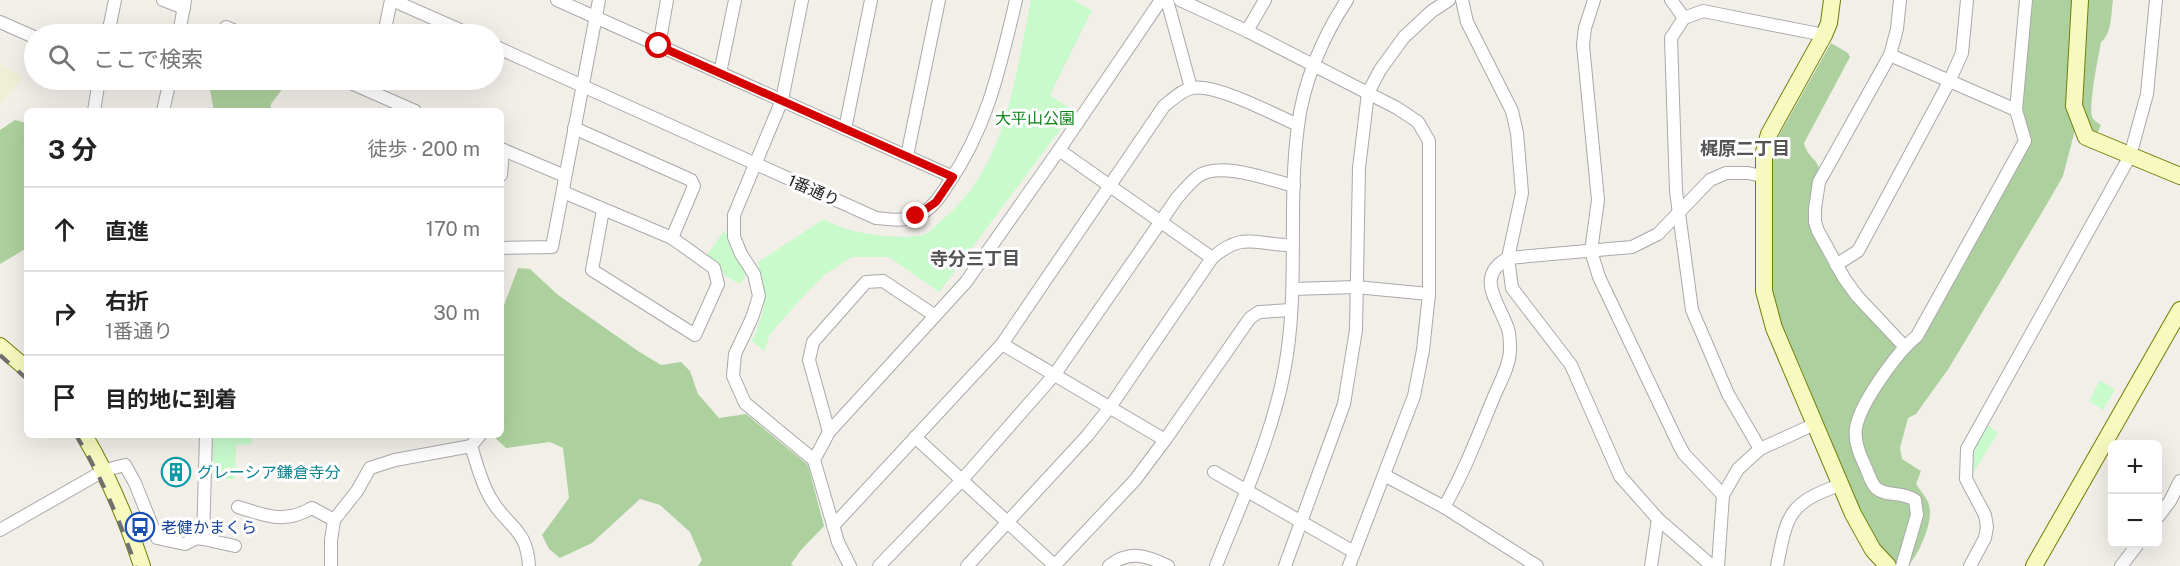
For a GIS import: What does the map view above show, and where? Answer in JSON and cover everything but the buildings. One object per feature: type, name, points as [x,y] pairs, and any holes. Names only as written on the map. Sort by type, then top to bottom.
[{"type":"street","points":[[110,24],[115,0]]},
{"type":"street","points":[[163,0],[185,4],[181,24]]},
{"type":"street","points":[[386,24],[392,0],[446,24]]},
{"type":"street","points":[[557,0],[953,177]]},
{"type":"street","points":[[504,248],[552,247],[599,0]]},
{"type":"street","points":[[659,46],[668,0]]},
{"type":"street","points":[[720,73],[735,0]]},
{"type":"street","points":[[802,0],[782,100],[735,215],[734,237],[741,254],[754,274],[759,296],[752,318],[735,354],[733,376],[745,403],[814,460],[838,542],[850,566]]},
{"type":"street","points":[[845,129],[871,0]]},
{"type":"street","points":[[908,156],[939,0]]},
{"type":"street","name":"1番通り","points":[[504,50],[876,218],[899,220],[916,216],[936,202],[973,145],[989,104],[1016,0]]},
{"type":"street","points":[[814,460],[829,432],[966,282],[1161,0]]},
{"type":"street","points":[[1167,0],[1191,88]]},
{"type":"street","points":[[1180,0],[1247,31],[1397,108],[1418,122],[1429,141],[1429,294],[1424,350],[1414,396],[1350,566]]},
{"type":"street","points":[[1247,31],[1266,0]]},
{"type":"street","points":[[1216,566],[1273,417],[1284,372],[1293,289],[1292,245],[1298,125],[1314,65],[1334,19],[1347,0]]},
{"type":"street","points":[[1285,566],[1344,404],[1356,330],[1359,168],[1368,93],[1384,64],[1404,37],[1425,17],[1449,0]]},
{"type":"street","points":[[1462,0],[1467,22],[1512,111],[1517,134],[1522,194],[1508,258],[1512,288],[1571,365],[1620,476],[1659,519],[1712,566]]},
{"type":"street","points":[[1594,0],[1585,28],[1583,45],[1598,200],[1591,251],[1599,276],[1679,445],[1723,495]]},
{"type":"street","points":[[1671,0],[1684,18]]},
{"type":"street","points":[[1832,0],[1829,24],[1770,134],[1764,152],[1762,177],[1764,291],[1774,328],[1853,514],[1873,550],[1888,566]]},
{"type":"street","points":[[1900,0],[1897,29],[1890,55],[1819,182],[1815,222],[1836,265],[1857,296],[1904,346]]},
{"type":"street","points":[[1836,265],[1858,251],[1949,82],[1962,53],[1967,0]]},
{"type":"street","points":[[1902,566],[1917,515],[1915,500],[1901,494],[1879,491],[1873,485],[1858,450],[1856,427],[1863,407],[1904,346],[1917,336],[2025,141],[2016,110],[2026,0]]},
{"type":"street","points":[[2080,0],[2074,106],[2086,137],[2180,176]]},
{"type":"street","points":[[1970,566],[1985,538],[1987,527],[1985,516],[1966,479],[1967,448],[2130,156],[2147,94],[2156,0]]},
{"type":"street","points":[[1760,449],[1728,394],[1692,310],[1678,214],[1671,38],[1684,18],[1703,11],[1824,35]]},
{"type":"street","points":[[0,22],[24,33]]},
{"type":"street","points":[[1890,55],[2016,110]]},
{"type":"street","points":[[833,526],[1002,344],[1164,106],[1191,88],[1209,89],[1298,125]]},
{"type":"street","points":[[94,108],[97,90]]},
{"type":"street","points":[[164,108],[168,90]]},
{"type":"street","points":[[381,90],[410,108]]},
{"type":"street","points":[[574,128],[692,180],[694,186],[672,238]]},
{"type":"street","points":[[1059,150],[1212,258]]},
{"type":"street","points":[[504,151],[564,176]]},
{"type":"street","points":[[879,566],[962,480],[1055,374],[1177,198],[1198,176],[1219,170],[1243,173],[1294,186]]},
{"type":"street","points":[[1444,507],[1453,492],[1510,353],[1509,330],[1495,300],[1490,281],[1494,269],[1508,258],[1632,247],[1658,234],[1710,180],[1726,173],[1748,173],[1762,177]]},
{"type":"street","points":[[563,192],[672,238],[714,268],[718,284],[695,335],[592,270],[603,210]]},
{"type":"street","points":[[967,566],[1088,436],[1212,258],[1226,247],[1244,240],[1272,245],[1292,245]]},
{"type":"street","points":[[829,432],[809,360],[813,342],[866,282],[883,281],[934,315]]},
{"type":"street","points":[[1293,289],[1356,287],[1429,294]]},
{"type":"street","points":[[915,437],[1054,566],[1135,480],[1250,318],[1259,312],[1291,310]]},
{"type":"street","points":[[2034,566],[2180,310]]},
{"type":"street","points":[[1002,344],[1165,440]]},
{"type":"street","points":[[0,346],[24,366]]},
{"type":"street","points":[[1718,566],[1723,495],[1738,469],[1760,449],[1815,423]]},
{"type":"street","points":[[86,438],[105,470],[128,523],[142,566]]},
{"type":"street","points":[[203,538],[206,438]]},
{"type":"street","points":[[331,566],[334,520],[357,491],[370,468],[395,460],[471,446],[478,438]]},
{"type":"street","points":[[471,446],[482,482],[491,500],[521,535],[529,566]]},
{"type":"street","points":[[0,530],[105,470],[125,465],[135,483],[157,538],[185,544],[197,537],[235,546]]},
{"type":"street","points":[[1214,472],[1354,552]]},
{"type":"street","points":[[1384,475],[1444,507],[1537,566]]},
{"type":"street","points":[[2162,511],[2180,481]]},
{"type":"street","points":[[1777,566],[1784,533],[1794,511],[1814,494],[1840,485]]},
{"type":"street","points":[[238,507],[273,518],[288,518],[312,508],[334,520]]},
{"type":"street","points":[[271,531],[273,518]]},
{"type":"street","points":[[1651,566],[1659,519]]},
{"type":"street","points":[[2121,566],[2134,548]]},
{"type":"street","points":[[1109,566],[1118,559],[1137,554],[1168,566]]},
{"type":"green space","name":"大平山公園","points":[[1031,0],[1073,0],[1092,10],[1050,95],[1074,111],[939,292],[889,257],[852,257],[824,275],[800,300],[770,334],[764,351],[752,341],[761,319],[764,302],[758,262],[824,219],[844,228],[873,234],[908,237],[925,234],[964,198],[982,173],[995,147],[1005,118]]},
{"type":"green space","points":[[2031,0],[2076,0],[2069,116],[2075,130],[2063,176],[2047,204],[1949,368],[1916,414],[1908,418],[1900,448],[1902,459],[1921,471],[1916,484],[1927,500],[1930,512],[1924,537],[1917,554],[1908,566],[1915,495],[1905,490],[1887,489],[1880,486],[1867,461],[1861,428],[1864,415],[2027,146],[2020,104]]},
{"type":"green space","points":[[2087,0],[2113,0],[2109,29],[2101,42],[2092,94],[2093,119],[2101,125],[2097,134],[2087,124],[2081,109]]},
{"type":"green space","points":[[1831,43],[1848,53],[1850,57],[1804,143],[1820,171],[1818,232],[1823,253],[1839,280],[1895,344],[1895,352],[1854,417],[1863,476],[1908,500],[1912,509],[1900,562],[1895,565],[1873,537],[1859,513],[1802,371],[1780,323],[1772,295],[1771,166],[1777,139]]},
{"type":"green space","points":[[0,64],[23,78],[0,105]]},
{"type":"green space","points":[[210,90],[282,90],[270,108],[213,108]]},
{"type":"green space","points":[[15,120],[24,122],[24,250],[0,264],[0,130]]},
{"type":"green space","points":[[725,230],[731,248],[747,273],[740,284],[725,276],[718,264],[706,256]]},
{"type":"green space","points":[[518,268],[530,269],[558,295],[638,351],[661,365],[681,362],[690,371],[698,394],[719,418],[746,414],[808,465],[824,526],[801,550],[791,564],[793,566],[698,566],[702,560],[690,532],[660,505],[640,499],[592,543],[560,558],[549,549],[542,535],[569,498],[563,448],[550,442],[506,448],[495,438],[504,438],[504,305]]},
{"type":"green space","points":[[2100,380],[2115,390],[2103,410],[2089,401]]},
{"type":"green space","points":[[1988,425],[1998,433],[1973,473],[1976,448]]},
{"type":"green space","points":[[213,438],[252,438],[252,444],[236,445],[235,479],[213,478]]},
{"type":"railway","points":[[0,355],[24,376]]},
{"type":"railway","points":[[78,438],[109,499],[136,566]]},
{"type":"place","name":"グレーシア鎌倉寺分","points":[[176,472]]},
{"type":"place","name":"老健かまくら","points":[[140,527]]},
{"type":"district","name":"梶原二丁目","points":[[1745,149]]},
{"type":"district","name":"寺分三丁目","points":[[975,259]]},
{"type":"route","points":[[659,46],[953,177],[936,202],[916,216]]}]
